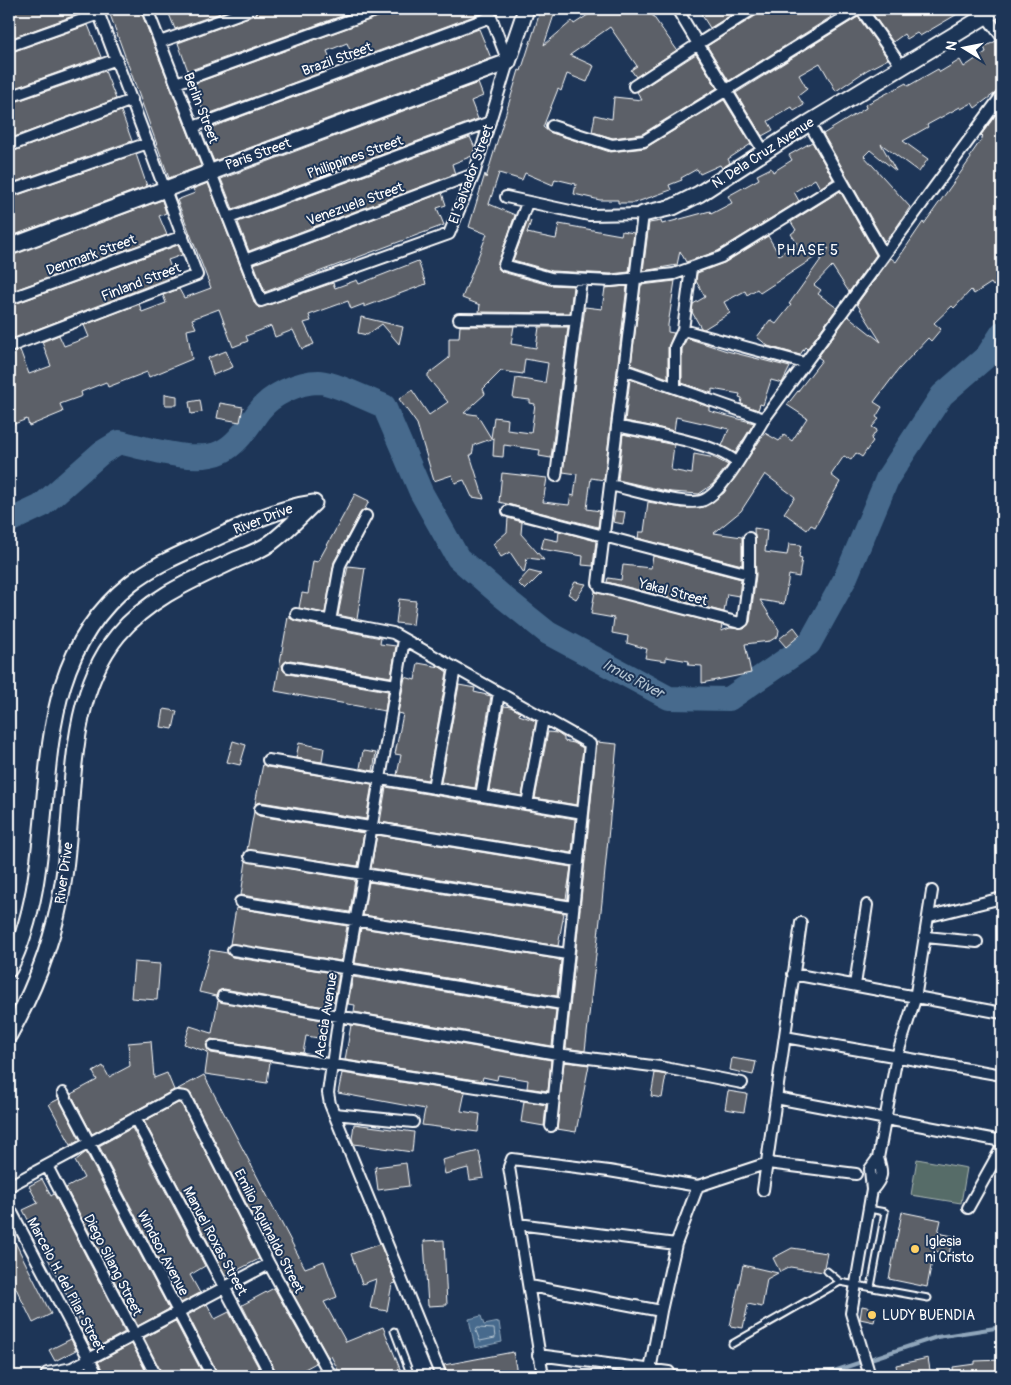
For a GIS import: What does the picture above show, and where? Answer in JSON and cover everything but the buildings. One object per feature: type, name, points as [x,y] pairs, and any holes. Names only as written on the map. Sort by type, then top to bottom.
[{"type":"street","name":"Berlin Street","points":[[147,9],[261,301]]},
{"type":"street","points":[[160,42],[252,9]]},
{"type":"street","points":[[176,83],[381,9]]},
{"type":"street","name":"El Salvador Street","points":[[261,301],[450,234],[474,174],[526,9]]},
{"type":"street","points":[[677,9],[764,152]]},
{"type":"street","points":[[634,86],[753,9]]},
{"type":"street","points":[[552,126],[612,145],[644,141],[860,9],[902,67]]},
{"type":"street","points":[[9,46],[98,11]]},
{"type":"street","name":"Finland Street","points":[[9,347],[197,275],[98,11]]},
{"type":"street","points":[[992,12],[1002,38]]},
{"type":"street","name":"N. Dela Cruz Avenue","points":[[506,197],[589,215],[643,214],[673,207],[699,194],[809,123],[992,12]]},
{"type":"street","points":[[490,13],[508,62]]},
{"type":"street","name":"Brazil Street","points":[[193,127],[490,13]]},
{"type":"street","points":[[9,97],[117,59]]},
{"type":"street","name":"Paris Street","points":[[9,246],[508,62]]},
{"type":"street","points":[[610,485],[686,501],[702,501],[713,494],[737,463],[764,419],[804,363],[1002,95]]},
{"type":"street","points":[[9,146],[132,100]]},
{"type":"street","name":"Philippines Street","points":[[229,218],[490,122]]},
{"type":"street","points":[[809,123],[884,255]]},
{"type":"street","points":[[9,191],[148,142]]},
{"type":"street","name":"Venezuela Street","points":[[245,260],[474,174]]},
{"type":"street","points":[[527,203],[504,265],[551,278],[636,280],[674,274],[721,257],[842,182]]},
{"type":"street","points":[[603,537],[643,214]]},
{"type":"street","name":"Denmark Street","points":[[9,300],[183,236]]},
{"type":"street","points":[[675,388],[675,348],[683,330],[691,268]]},
{"type":"street","points":[[556,476],[581,280]]},
{"type":"street","points":[[458,319],[576,320]]},
{"type":"street","points":[[683,330],[804,363]]},
{"type":"street","points":[[624,370],[764,419]]},
{"type":"street","points":[[617,426],[700,445],[728,455],[737,463]]},
{"type":"street","name":"River Drive","points":[[9,969],[25,931],[36,889],[42,844],[47,761],[56,708],[71,658],[84,634],[115,597],[153,569],[270,514],[299,505],[314,504],[269,545],[161,597],[132,620],[107,650],[96,668],[89,689],[79,736],[67,856],[57,914],[39,972],[9,1035]]},
{"type":"street","points":[[508,511],[749,574],[749,538]]},
{"type":"street","points":[[330,621],[340,565],[366,516]]},
{"type":"street","name":"Yakal Street","points":[[603,537],[598,583],[600,587],[736,623],[743,621],[749,574]]},
{"type":"street","points":[[296,614],[393,633],[590,744],[567,954],[551,1126]]},
{"type":"street","name":"Acacia Avenue","points":[[404,640],[339,1015],[328,1093],[441,1376]]},
{"type":"street","points":[[289,667],[396,685]]},
{"type":"street","points":[[433,788],[455,668]]},
{"type":"street","points":[[481,796],[499,694]]},
{"type":"street","points":[[527,804],[543,719]]},
{"type":"street","points":[[268,760],[583,813]]},
{"type":"street","points":[[260,809],[578,861]]},
{"type":"street","points":[[250,856],[572,907]]},
{"type":"street","points":[[869,1374],[852,1314],[855,1284],[872,1190],[870,1169],[878,1158],[897,1056],[915,998],[930,916],[932,891]]},
{"type":"street","points":[[930,916],[1002,898]]},
{"type":"street","points":[[240,902],[355,922],[567,954]]},
{"type":"street","points":[[855,985],[867,905]]},
{"type":"street","points":[[763,1190],[801,924]]},
{"type":"street","points":[[926,937],[976,942]]},
{"type":"street","points":[[233,950],[562,1004]]},
{"type":"street","points":[[793,974],[1002,1013]]},
{"type":"street","points":[[222,996],[557,1054],[652,1066],[742,1083]]},
{"type":"street","points":[[785,1037],[1002,1075]]},
{"type":"street","points":[[213,1046],[553,1100]]},
{"type":"street","name":"Windsor Avenue","points":[[63,1093],[212,1376]]},
{"type":"street","name":"Emilio Aguinaldo Street","points":[[135,1118],[176,1096],[185,1097],[270,1264],[330,1376]]},
{"type":"street","points":[[776,1098],[1002,1140]]},
{"type":"street","points":[[335,1114],[412,1122]]},
{"type":"street","points":[[9,1186],[135,1118]]},
{"type":"street","name":"Manuel Roxas Street","points":[[135,1118],[271,1376]]},
{"type":"street","points":[[968,1208],[1002,1147]]},
{"type":"street","points":[[543,1376],[538,1354],[530,1286],[509,1167],[512,1159],[698,1186],[768,1162],[856,1174]]},
{"type":"street","name":"Diego Silang Street","points":[[47,1166],[156,1376]]},
{"type":"street","points":[[650,1373],[676,1244],[698,1186]]},
{"type":"street","name":"Marcelo H. del Pilar Street","points":[[9,1207],[98,1376]]},
{"type":"street","points":[[518,1224],[676,1244]]},
{"type":"street","points":[[47,1373],[72,1368],[270,1264]]},
{"type":"street","points":[[530,1286],[661,1311]]},
{"type":"street","points":[[538,1354],[650,1373],[669,1372]]},
{"type":"lane","points":[[869,1209],[885,1212],[871,1287]]},
{"type":"lane","points":[[827,1271],[840,1282],[928,1298]]},
{"type":"lane","points":[[732,1344],[840,1282]]},
{"type":"lane","points":[[394,1331],[411,1376]]},
{"type":"green space","points":[[917,1159],[967,1168],[961,1203],[911,1195]]},
{"type":"water","points":[[481,1316],[484,1325],[499,1322],[502,1342],[475,1348],[469,1319]]},
{"type":"waterway","name":"Imus River","points":[[9,521],[41,506],[101,453],[119,442],[170,454],[185,456],[211,455],[221,452],[233,444],[270,400],[286,390],[302,384],[326,383],[343,388],[384,406],[421,492],[458,558],[548,633],[669,698],[729,699],[809,644],[845,579],[888,477],[942,395],[987,356],[1002,333]]},
{"type":"waterway","points":[[819,1376],[937,1337],[1002,1327]]},
{"type":"place","name":"Iglesia ni Cristo","points":[[915,1249]]},
{"type":"place","name":"LUDY BUENDIA","points":[[872,1315]]},
{"type":"district","name":"PHASE 5","points":[[808,250]]}]
